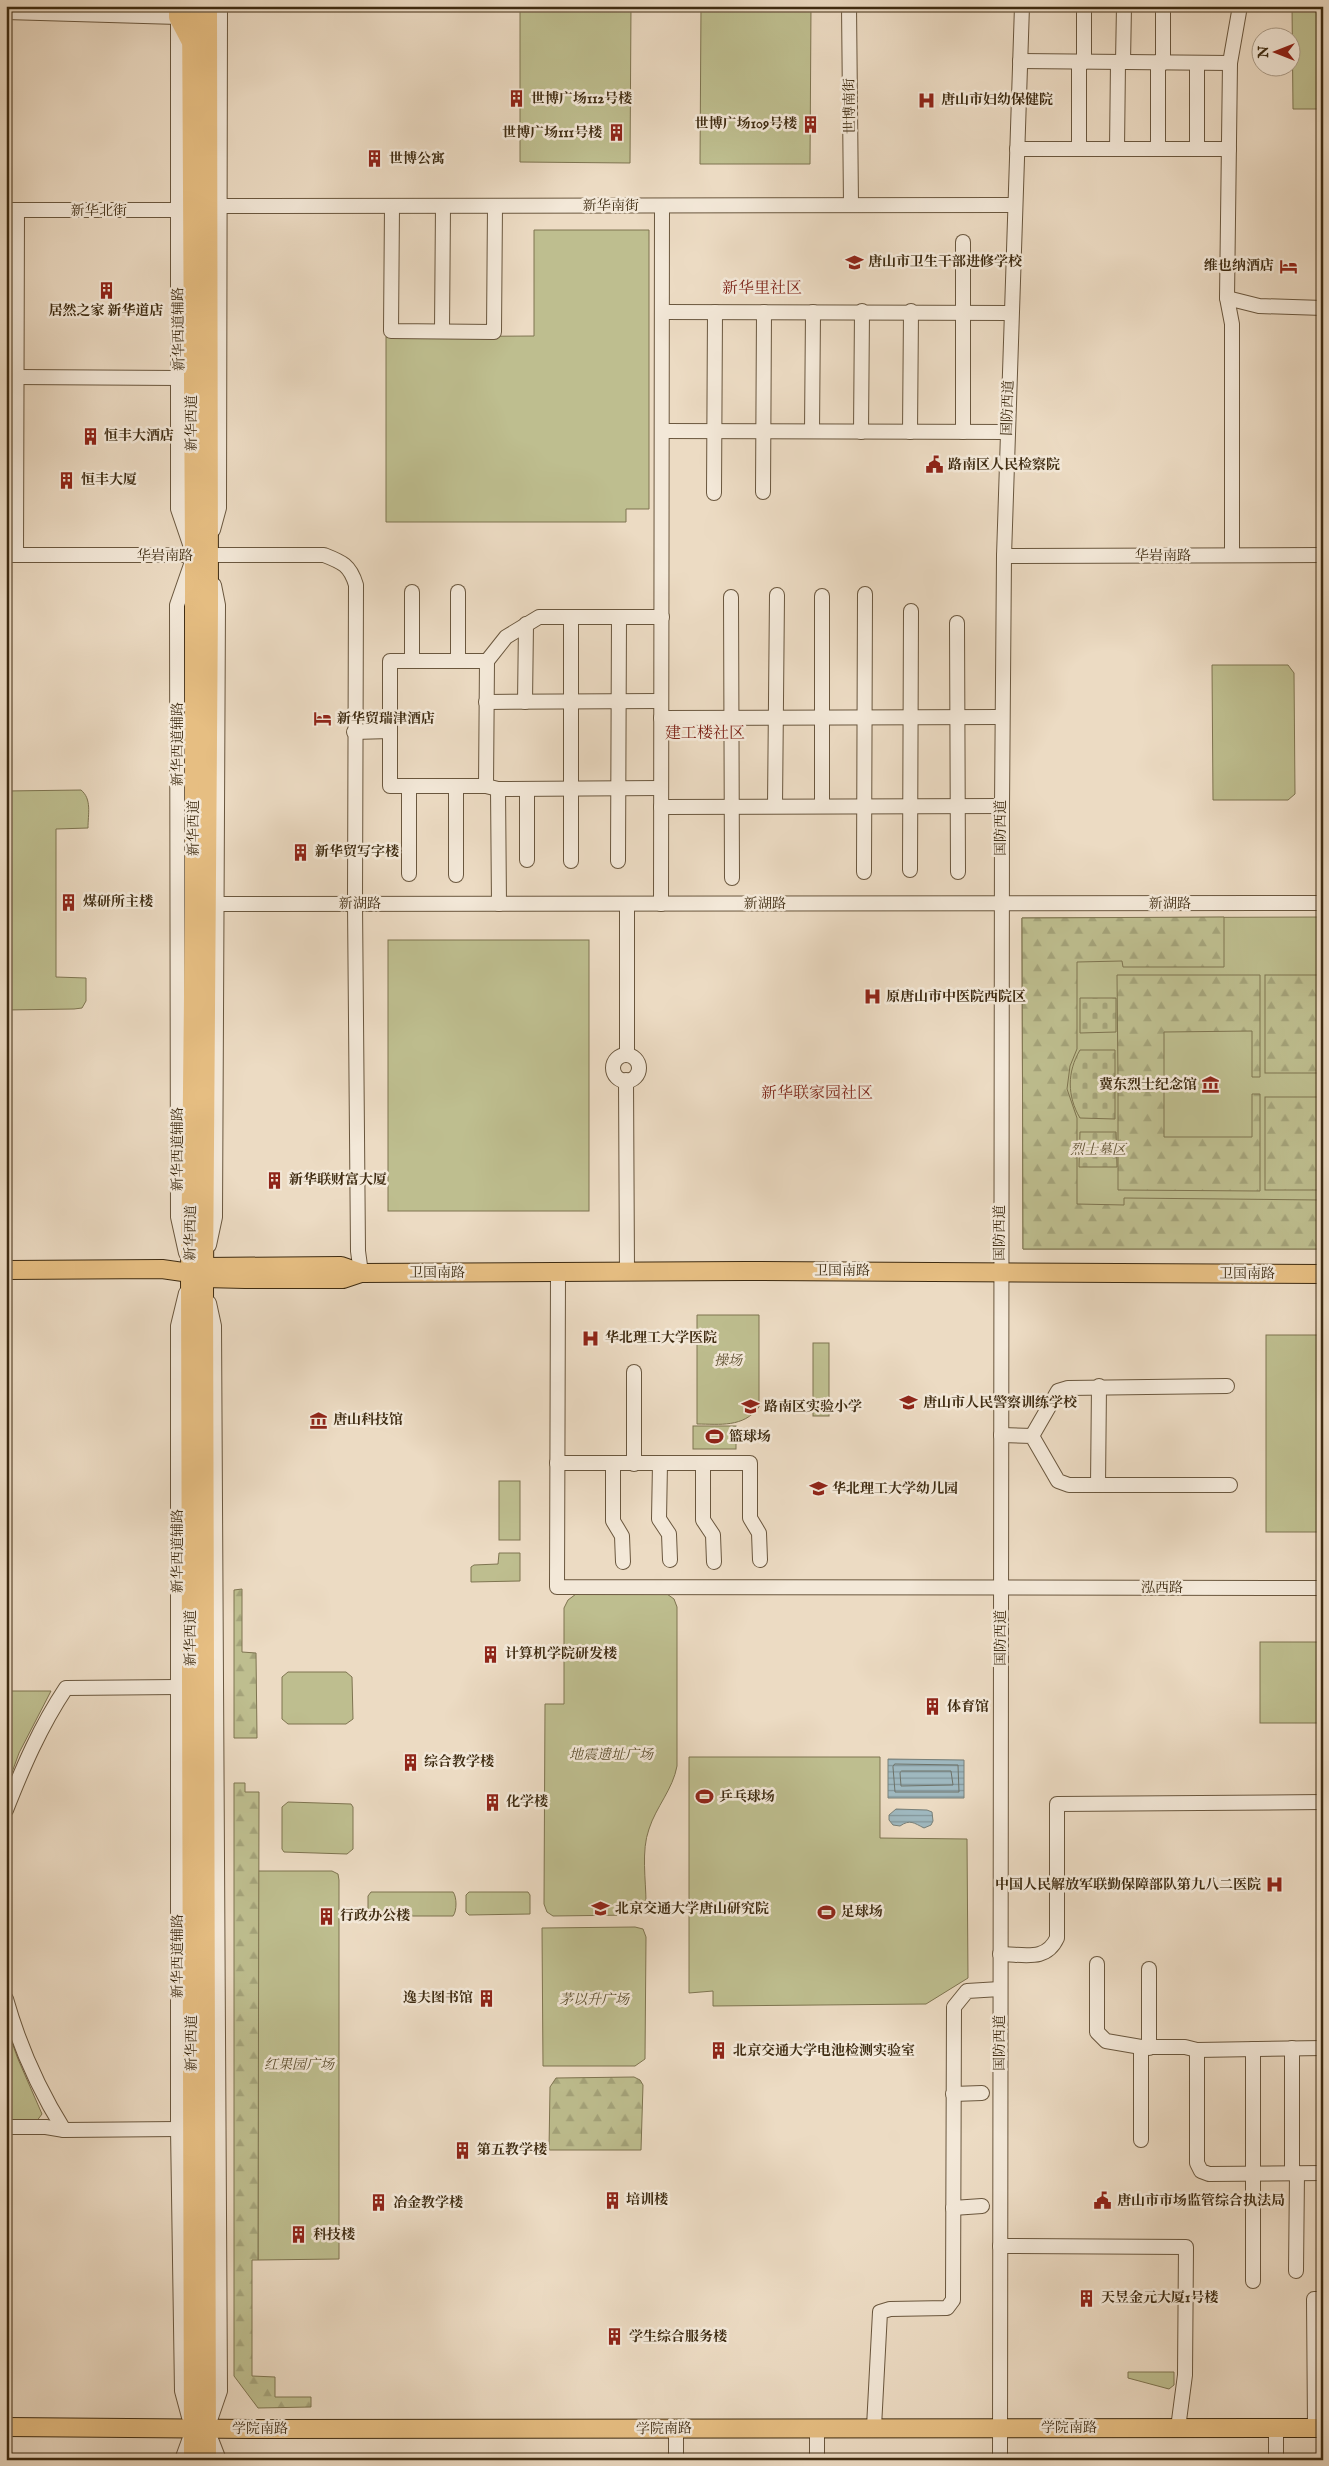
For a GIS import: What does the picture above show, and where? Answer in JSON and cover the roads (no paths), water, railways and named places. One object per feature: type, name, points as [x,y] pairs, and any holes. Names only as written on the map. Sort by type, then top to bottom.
[{"type":"main road","name":"新华西道","points":[[199,208],[208,6]]},
{"type":"main road","name":"新华西道","points":[[182,10],[191,43],[199,208],[201,556],[194,905],[199,1273],[200,2429],[207,2460]]},
{"type":"main road","name":"新华西道","points":[[199,1273],[212,904],[201,556]]},
{"type":"main road","name":"卫国南路","points":[[6,1270],[162,1269],[199,1273],[343,1279],[361,1273],[1323,1274]]},
{"type":"main road","name":"学院南路","points":[[6,2427],[200,2429],[1319,2428]]},
{"type":"main road","name":"新华西道","points":[[193,2460],[200,2429]]},
{"type":"street","name":"新华西道辅路","points":[[201,556],[178,509],[179,378],[220,6]]},
{"type":"street","name":"世博南街","points":[[848,6],[851,205]]},
{"type":"street","name":"国防西道","points":[[1000,2460],[1002,717],[1004,556],[1022,6]]},
{"type":"street","points":[[1079,149],[1084,6]]},
{"type":"street","points":[[1118,149],[1124,6]]},
{"type":"street","points":[[1158,149],[1163,6]]},
{"type":"street","points":[[1232,555],[1232,324],[1227,298],[1228,149],[1230,63],[1240,6]]},
{"type":"street","name":"新华西道辅路","points":[[182,10],[199,208]]},
{"type":"street","points":[[6,12],[182,10]]},
{"type":"street","points":[[1020,61],[1230,63]]},
{"type":"street","points":[[1197,63],[1197,149]]},
{"type":"street","points":[[1016,149],[1228,149]]},
{"type":"street","name":"新华南街","points":[[199,208],[1015,205]]},
{"type":"street","points":[[392,206],[391,331],[494,332],[495,206]]},
{"type":"street","points":[[442,331],[443,206]]},
{"type":"street","points":[[661,904],[662,206]]},
{"type":"street","name":"新华北街","points":[[12,210],[199,208]]},
{"type":"street","points":[[11,555],[16,377],[12,210]]},
{"type":"street","points":[[963,242],[963,432]]},
{"type":"street","points":[[1227,298],[1259,306],[1323,308]]},
{"type":"street","points":[[861,432],[862,311]]},
{"type":"street","points":[[662,312],[911,311],[1012,313]]},
{"type":"street","points":[[910,432],[911,311]]},
{"type":"street","points":[[714,493],[715,312]]},
{"type":"street","points":[[763,492],[764,312]]},
{"type":"street","points":[[812,431],[813,312]]},
{"type":"street","points":[[16,377],[179,378]]},
{"type":"street","points":[[662,431],[1008,432]]},
{"type":"street","name":"华岩南路","points":[[11,555],[324,555],[345,563],[353,573],[356,585],[354,732]]},
{"type":"street","name":"华岩南路","points":[[1004,556],[1323,555]]},
{"type":"street","points":[[412,592],[412,661]]},
{"type":"street","points":[[458,592],[458,661]]},
{"type":"street","points":[[864,872],[865,594]]},
{"type":"street","points":[[775,806],[776,595]]},
{"type":"street","points":[[731,596],[732,878]]},
{"type":"street","points":[[822,596],[822,806]]},
{"type":"street","points":[[910,870],[911,611]]},
{"type":"street","points":[[500,904],[486,702],[487,660],[506,637],[539,617],[662,617]]},
{"type":"street","points":[[571,617],[571,861]]},
{"type":"street","points":[[618,861],[619,617]]},
{"type":"street","points":[[957,623],[958,872]]},
{"type":"street","points":[[525,702],[526,624]]},
{"type":"street","points":[[487,660],[390,661],[390,786],[456,786],[527,790],[661,788]]},
{"type":"street","points":[[486,702],[661,701]]},
{"type":"street","points":[[661,718],[1002,717]]},
{"type":"street","points":[[361,1273],[358,1251],[354,732],[390,731]]},
{"type":"street","points":[[409,786],[409,874]]},
{"type":"street","points":[[456,786],[456,875]]},
{"type":"street","points":[[527,790],[527,860]]},
{"type":"street","points":[[661,807],[1002,806]]},
{"type":"street","name":"新湖路","points":[[212,904],[1323,903]]},
{"type":"street","points":[[627,1272],[626,1080],[616,1075],[613,1067],[619,1057],[627,1055],[628,904]]},
{"type":"street","name":"新华西道辅路","points":[[199,1273],[178,1326],[178,2129],[182,2390],[200,2429],[219,2460]]},
{"type":"street","points":[[182,2460],[220,2390],[214,1326],[199,1273]]},
{"type":"street","points":[[558,1273],[557,1464],[750,1464],[750,1518],[760,1533],[760,1560]]},
{"type":"street","points":[[634,1372],[634,1464]]},
{"type":"street","points":[[1032,1436],[1058,1391],[1068,1388],[1098,1386],[1227,1386]]},
{"type":"street","points":[[1098,1386],[1098,1485]]},
{"type":"street","points":[[1001,1436],[1032,1436]]},
{"type":"street","points":[[1032,1436],[1058,1481],[1069,1485],[1230,1485]]},
{"type":"street","name":"泓西路","points":[[557,1464],[557,1587],[1323,1588]]},
{"type":"street","points":[[613,1464],[613,1521],[622,1536],[623,1562]]},
{"type":"street","points":[[660,1464],[659,1519],[669,1534],[670,1560]]},
{"type":"street","points":[[703,1464],[703,1520],[713,1535],[714,1562]]},
{"type":"street","points":[[6,1810],[27,1756],[46,1718],[66,1688],[178,1687]]},
{"type":"street","points":[[1000,1954],[1043,1954],[1052,1948],[1057,1938],[1057,1804],[1323,1802]]},
{"type":"street","points":[[1097,1964],[1097,2032],[1106,2041],[1145,2047],[1185,2047],[1197,2050],[1323,2048]]},
{"type":"street","points":[[1142,2140],[1149,1969]]},
{"type":"street","points":[[874,2427],[878,2320],[880,2312],[890,2309],[947,2308],[953,2300],[954,2007],[967,1992],[1000,1989]]},
{"type":"street","points":[[6,1999],[25,2052],[46,2101],[64,2130]]},
{"type":"street","points":[[1292,2048],[1296,2271]]},
{"type":"street","points":[[1253,2049],[1253,2281]]},
{"type":"street","points":[[1197,2050],[1197,2163],[1202,2171],[1209,2174],[1323,2173]]},
{"type":"street","points":[[953,2094],[982,2093]]},
{"type":"street","points":[[6,2127],[46,2127],[64,2130],[178,2129]]},
{"type":"street","points":[[953,2208],[982,2206]]},
{"type":"street","points":[[1000,2246],[1186,2247],[1185,2375],[1178,2428]]},
{"type":"street","points":[[1319,2428],[1314,2299],[1323,2299]]},
{"type":"street","points":[[817,2428],[817,2460]]},
{"type":"street","points":[[1276,2428],[1276,2460]]},
{"type":"street","points":[[676,2429],[676,2460]]},
{"type":"water","points":[[888,1759],[964,1760],[964,1798],[888,1798]]},
{"type":"water","points":[[896,1809],[927,1810],[932,1812],[933,1821],[931,1825],[924,1828],[909,1822],[900,1826],[893,1825],[889,1820],[889,1815]]},
{"type":"place","name":"世博广场112号楼","points":[[517,99]]},
{"type":"place","name":"唐山市妇幼保健院","points":[[927,100]]},
{"type":"place","name":"世博广场109号楼","points":[[811,124]]},
{"type":"place","name":"世博广场111号楼","points":[[616,133]]},
{"type":"place","name":"世博公寓","points":[[375,159]]},
{"type":"place","name":"唐山市卫生干部进修学校","points":[[854,262]]},
{"type":"place","name":"维也纳酒店","points":[[1288,266]]},
{"type":"place","name":"居然之家 新华道店","points":[[106,291]]},
{"type":"place","name":"恒丰大酒店","points":[[90,436]]},
{"type":"place","name":"路南区人民检察院","points":[[934,465]]},
{"type":"place","name":"恒丰大厦","points":[[67,480]]},
{"type":"place","name":"新华贸瑞津酒店","points":[[323,719]]},
{"type":"place","name":"新华贸写字楼","points":[[301,852]]},
{"type":"place","name":"煤研所主楼","points":[[69,902]]},
{"type":"place","name":"原唐山市中医院西院区","points":[[872,997]]},
{"type":"place","name":"冀东烈士纪念馆","points":[[1211,1085]]},
{"type":"place","name":"新华联财富大厦","points":[[275,1180]]},
{"type":"place","name":"华北理工大学医院","points":[[591,1338]]},
{"type":"place","name":"唐山市人民警察训练学校","points":[[909,1403]]},
{"type":"place","name":"路南区实验小学","points":[[750,1407]]},
{"type":"place","name":"唐山科技馆","points":[[319,1420]]},
{"type":"place","name":"篮球场","points":[[715,1437]]},
{"type":"place","name":"华北理工大学幼儿园","points":[[818,1489]]},
{"type":"place","name":"计算机学院研发楼","points":[[491,1654]]},
{"type":"place","name":"体育馆","points":[[933,1707]]},
{"type":"place","name":"综合教学楼","points":[[410,1762]]},
{"type":"place","name":"乒乓球场","points":[[705,1797]]},
{"type":"place","name":"化学楼","points":[[492,1802]]},
{"type":"place","name":"中国人民解放军联勤保障部队第九八二医院","points":[[1275,1885]]},
{"type":"place","name":"北京交通大学唐山研究院","points":[[601,1909]]},
{"type":"place","name":"足球场","points":[[827,1912]]},
{"type":"place","name":"行政办公楼","points":[[326,1916]]},
{"type":"place","name":"逸夫图书馆","points":[[487,1998]]},
{"type":"place","name":"北京交通大学电池检测实验室","points":[[719,2051]]},
{"type":"place","name":"第五教学楼","points":[[463,2150]]},
{"type":"place","name":"培训楼","points":[[612,2200]]},
{"type":"place","name":"唐山市市场监管综合执法局","points":[[1103,2201]]},
{"type":"place","name":"冶金教学楼","points":[[379,2203]]},
{"type":"place","name":"科技楼","points":[[299,2235]]},
{"type":"place","name":"天昱金元大厦1号楼","points":[[1087,2298]]},
{"type":"place","name":"学生综合服务楼","points":[[615,2337]]},
{"type":"district","name":"新华里社区","points":[[762,289]]},
{"type":"district","name":"建工楼社区","points":[[705,734]]},
{"type":"district","name":"新华联家园社区","points":[[817,1094]]},
{"type":"park label","name":"烈士墓区","points":[[1098,1150]]},
{"type":"park label","name":"操场","points":[[728,1361]]},
{"type":"park label","name":"地震遗址广场","points":[[611,1755]]},
{"type":"park label","name":"茅以升广场","points":[[594,2000]]},
{"type":"park label","name":"红果园广场","points":[[299,2065]]}]
